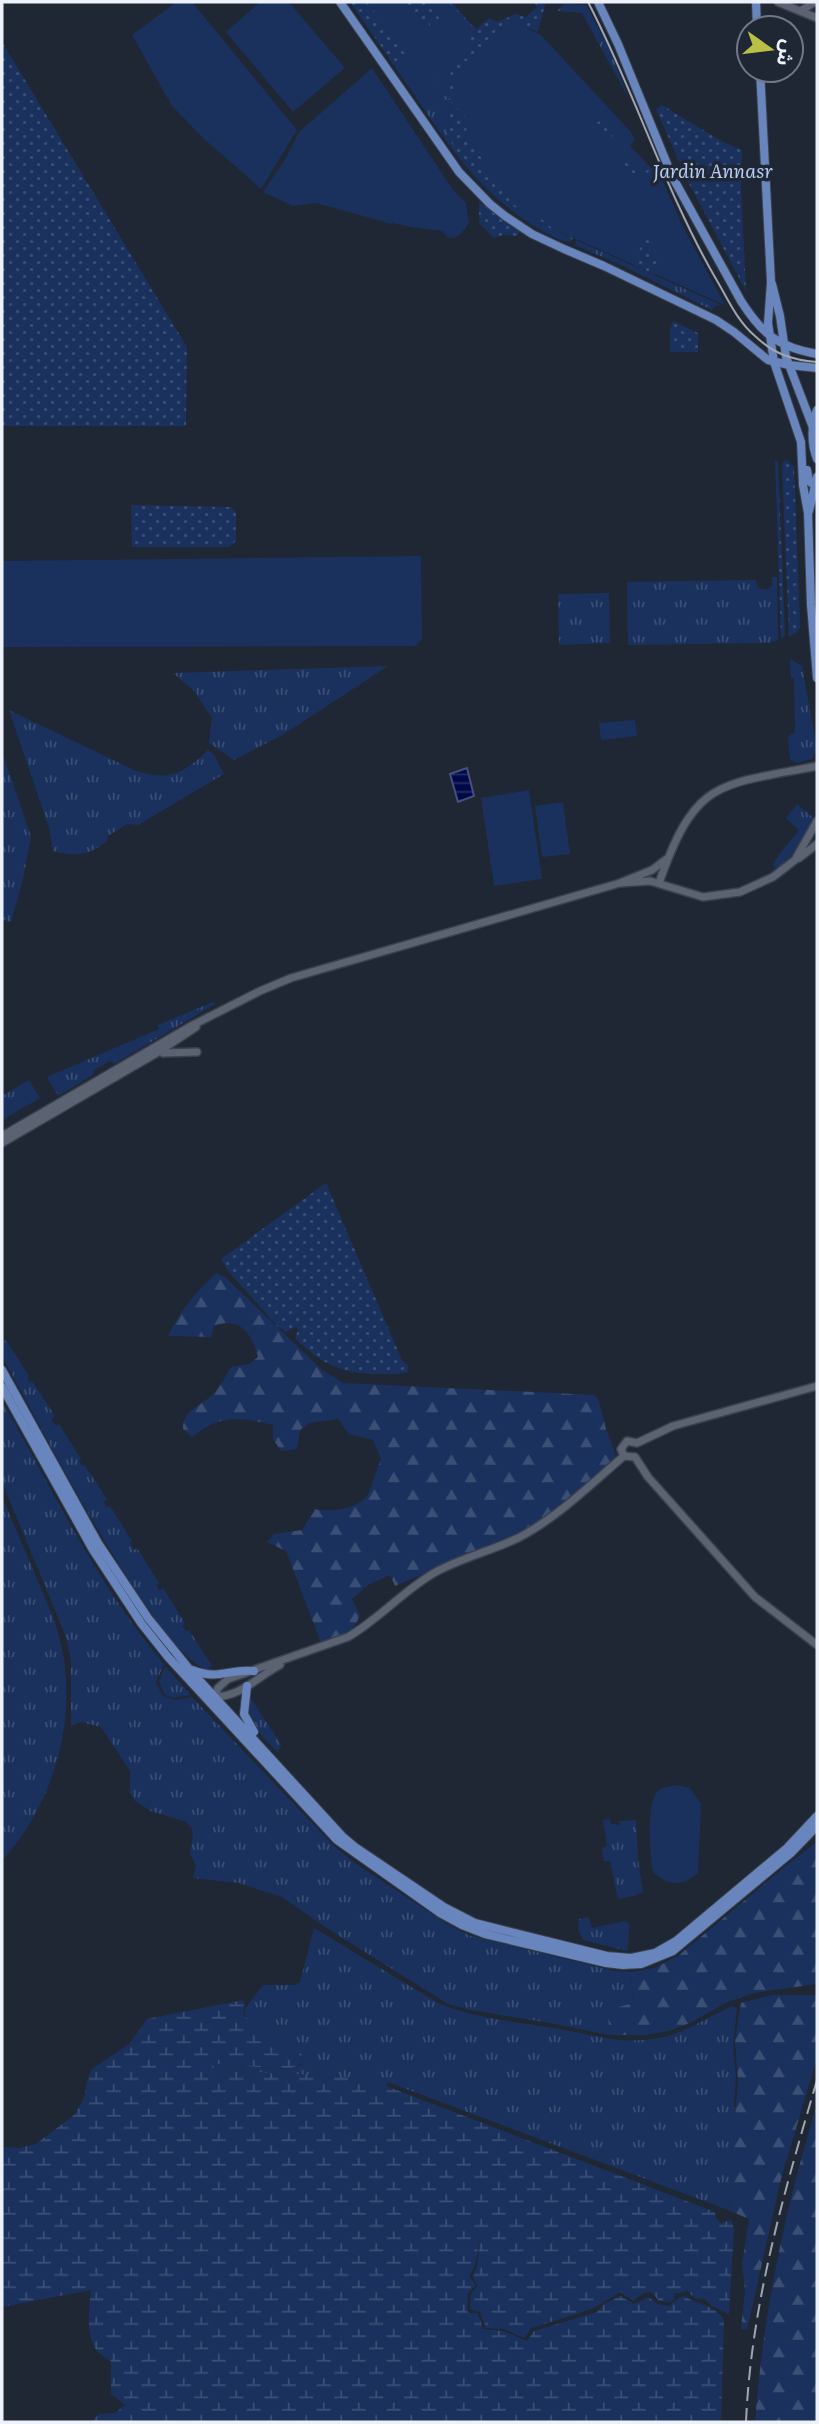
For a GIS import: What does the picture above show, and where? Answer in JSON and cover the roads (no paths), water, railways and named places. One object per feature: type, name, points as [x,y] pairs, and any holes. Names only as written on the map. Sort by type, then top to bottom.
[{"type":"main road","points":[[340,2],[459,172],[490,204],[533,234],[716,320],[758,354],[774,362],[817,368]]},
{"type":"main road","points":[[598,2],[662,153],[692,214],[741,301],[771,339],[817,354]]},
{"type":"main road","points":[[778,2],[817,18]]},
{"type":"main road","points":[[802,10],[815,2]]},
{"type":"main road","points":[[761,84],[771,282],[768,306],[771,339],[774,362],[804,440],[807,477],[817,484],[808,513]]},
{"type":"main road","points":[[771,282],[780,316],[783,345],[817,438]]},
{"type":"main road","points":[[817,410],[812,443],[817,459]]},
{"type":"main road","points":[[793,414],[801,442],[803,485],[808,513],[811,616],[817,678]]},
{"type":"main road","points":[[660,883],[668,858],[692,811],[713,792],[738,782],[817,766]]},
{"type":"main road","points":[[795,860],[817,821]]},
{"type":"main road","points":[[810,834],[817,829]]},
{"type":"main road","points":[[620,883],[645,880],[697,896],[728,894],[762,883],[817,844]]},
{"type":"main road","points":[[2,1143],[199,1024],[260,991],[321,968],[620,883],[652,870],[668,858]]},
{"type":"main road","points":[[2,1136],[155,1054],[193,1031],[199,1024]]},
{"type":"main road","points":[[155,1054],[197,1052]]},
{"type":"main road","points":[[2,1370],[110,1562],[148,1618],[213,1701],[337,1840],[440,1913],[485,1934],[615,1965],[649,1962],[673,1951],[791,1853],[817,1826]]},
{"type":"main road","points":[[636,1443],[673,1426],[817,1386]]},
{"type":"main road","points":[[2,1387],[93,1550],[155,1640],[205,1696],[277,1765],[348,1842],[454,1913],[486,1927],[615,1958],[647,1955],[676,1941],[787,1848],[817,1816]]},
{"type":"main road","points":[[625,1457],[621,1449],[624,1443],[631,1440],[636,1443],[639,1452],[635,1457]]},
{"type":"main road","points":[[213,1701],[224,1681],[348,1637],[434,1573],[528,1532],[625,1457],[635,1457]]},
{"type":"main road","points":[[635,1457],[648,1477],[736,1578],[755,1597],[817,1645]]},
{"type":"main road","points":[[213,1701],[234,1694],[262,1674],[293,1658]]},
{"type":"main road","points":[[190,1670],[214,1676],[254,1671]]},
{"type":"main road","points":[[247,1686],[243,1704],[245,1719],[277,1758],[277,1765]]},
{"type":"tram line","points":[[588,2],[681,211],[733,309],[743,324],[776,352],[799,360],[817,362]]},
{"type":"railway","points":[[746,2422],[749,2378],[762,2292],[781,2207],[817,2080]]},
{"type":"park label","name":"Jardin Annasr","points":[[713,170]]}]
